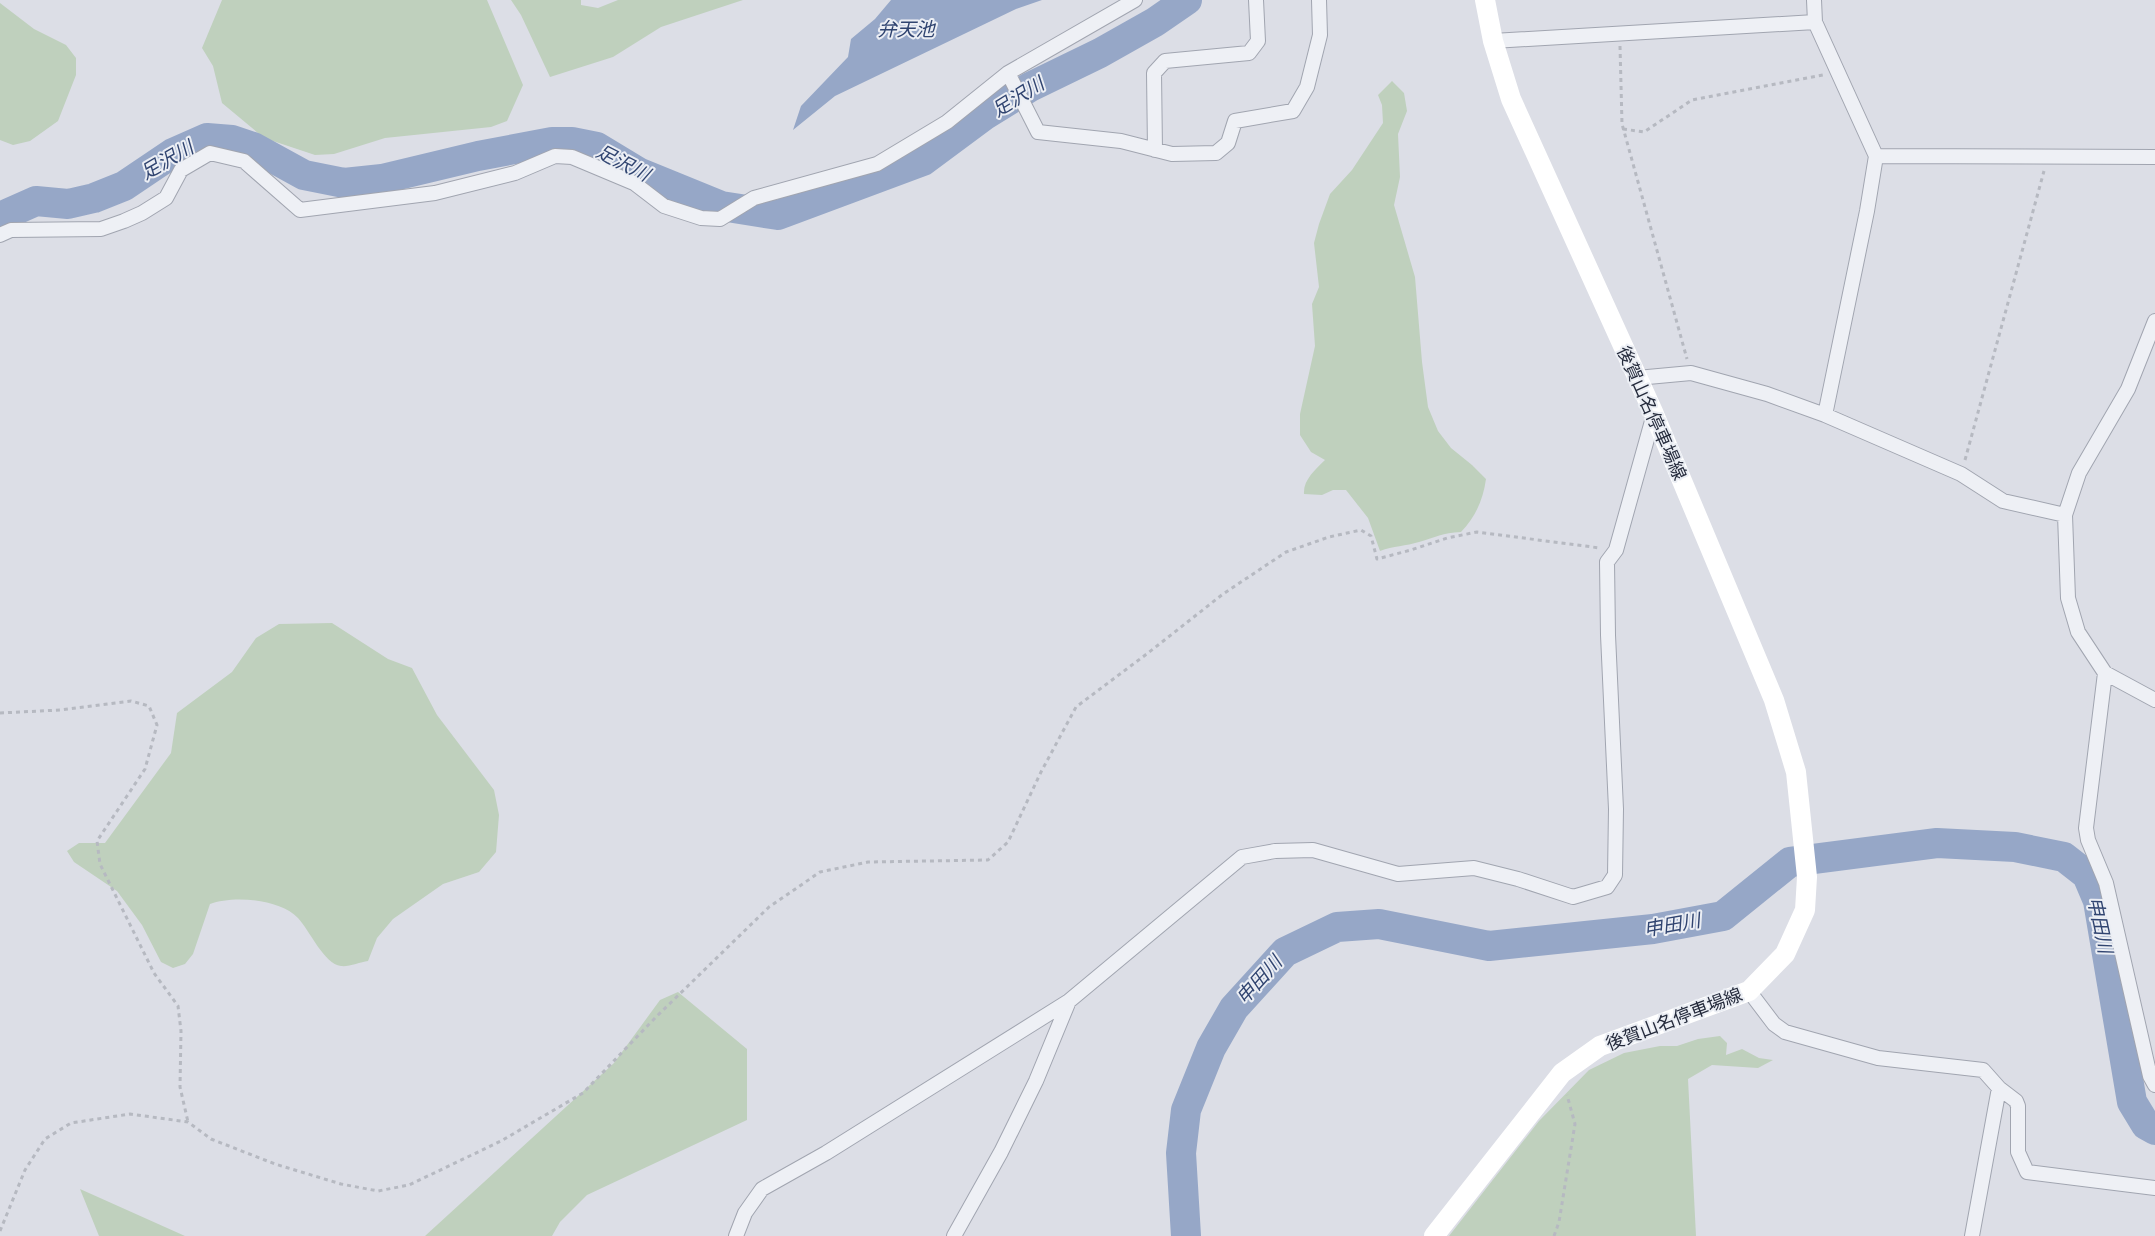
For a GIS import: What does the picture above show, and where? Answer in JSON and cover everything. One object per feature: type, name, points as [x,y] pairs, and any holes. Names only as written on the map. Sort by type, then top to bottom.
[{"type":"main road","name":"後賀山名停車場線","points":[[1434,1236],[1562,1073],[1600,1046],[1749,991],[1785,954],[1805,910],[1807,877],[1796,772],[1774,700],[1654,414],[1511,99],[1493,41],[1485,0]]},
{"type":"street","points":[[0,235],[11,230],[101,229],[142,213],[166,198],[181,170],[210,153],[244,160],[300,210],[435,193],[516,173],[555,156],[572,157],[634,183],[664,206],[701,218],[720,220],[754,198],[878,164],[947,122],[1008,73],[1135,0]]},
{"type":"street","points":[[1155,150],[1154,73],[1165,61],[1249,53],[1258,41],[1256,0]]},
{"type":"street","points":[[1008,73],[1038,132],[1121,141],[1172,154],[1216,153],[1228,143],[1235,121],[1293,111],[1307,87],[1320,35],[1319,0]]},
{"type":"street","points":[[1814,0],[1815,22],[1876,156],[1867,211],[1825,415]]},
{"type":"street","points":[[1493,41],[1815,22]]},
{"type":"street","points":[[1876,156],[2155,157]]},
{"type":"street","points":[[2155,321],[2128,388],[2078,473],[2065,515],[2068,598],[2078,632],[2105,673],[2155,700]]},
{"type":"street","points":[[1637,378],[1691,374],[1767,394],[1825,415],[1961,474],[2003,501],[2065,515]]},
{"type":"street","points":[[736,1236],[745,1213],[762,1189],[826,1153],[1069,1001],[1242,857],[1276,851],[1313,850],[1398,874],[1474,868],[1518,879],[1572,897],[1607,887],[1616,875],[1616,828],[1607,562],[1616,550],[1654,414]]},
{"type":"street","points":[[2105,673],[2086,828],[2088,840],[2106,883],[2150,1076],[2155,1085]]},
{"type":"street","points":[[1749,991],[1774,1024],[1785,1032],[1878,1058],[1983,1070],[1999,1088],[2016,1101],[2018,1106],[2018,1152],[2027,1172],[2155,1188]]},
{"type":"street","points":[[954,1236],[1036,1081],[1069,1001]]},
{"type":"street","points":[[1972,1236],[1999,1088]]},
{"type":"path","points":[[1619,33],[1623,129],[1691,374]]},
{"type":"path","points":[[1623,129],[1644,132],[1692,100],[1838,72]]},
{"type":"path","points":[[1961,474],[2048,156]]},
{"type":"path","points":[[0,1231],[25,1170],[45,1139],[71,1123],[130,1114],[188,1122],[210,1139],[275,1164],[341,1184],[378,1191],[409,1186],[502,1141],[583,1094],[656,1017],[769,907],[820,872],[868,862],[988,860],[1008,842],[1076,707],[1148,654],[1223,594],[1286,552],[1329,536],[1361,530],[1371,536],[1378,559],[1447,538],[1477,532],[1616,550]]},
{"type":"path","points":[[0,713],[60,710],[131,701],[149,706],[156,725],[146,768],[97,841],[100,864],[154,973],[178,1006],[181,1031],[180,1087],[188,1122]]},
{"type":"path","points":[[1554,1236],[1575,1124],[1562,1073]]},
{"type":"green space","points":[[222,0],[487,0],[523,85],[507,121],[491,127],[385,138],[334,154],[315,155],[264,138],[222,103],[213,66],[202,48]]},
{"type":"green space","points":[[511,0],[581,0],[581,5],[598,8],[618,0],[743,0],[661,27],[613,57],[550,77],[521,15]]},
{"type":"green space","points":[[0,3],[34,29],[66,45],[76,58],[76,75],[58,121],[30,141],[13,145],[0,140]]},
{"type":"green space","points":[[1392,81],[1404,93],[1407,111],[1398,134],[1400,177],[1394,205],[1415,277],[1428,407],[1438,431],[1451,448],[1486,479],[1478,507],[1471,520],[1461,532],[1444,534],[1380,551],[1368,518],[1346,490],[1333,490],[1322,495],[1304,494],[1305,484],[1325,460],[1311,452],[1300,435],[1300,414],[1315,346],[1312,304],[1319,287],[1314,243],[1319,224],[1330,194],[1352,170],[1383,123],[1382,105],[1378,95]]},
{"type":"green space","points":[[332,623],[388,659],[412,668],[437,715],[494,790],[499,815],[496,852],[479,872],[443,884],[393,919],[377,938],[368,961],[344,966],[335,964],[323,953],[298,918],[290,912],[268,903],[243,899],[210,904],[193,954],[185,964],[173,968],[161,962],[142,925],[117,891],[74,862],[67,851],[79,843],[105,843],[171,753],[177,713],[232,672],[256,638],[279,624]]},
{"type":"green space","points":[[678,992],[747,1049],[747,1120],[587,1195],[560,1222],[552,1236],[425,1236],[614,1063],[660,1000]]},
{"type":"green space","points":[[1720,1036],[1727,1043],[1726,1055],[1742,1049],[1759,1058],[1773,1060],[1758,1068],[1712,1065],[1688,1079],[1696,1236],[1449,1236],[1539,1121],[1589,1070],[1624,1053],[1660,1046],[1677,1046],[1698,1039]]},
{"type":"green space","points":[[80,1189],[185,1236],[99,1236]]},
{"type":"water","name":"弁天池","points":[[891,0],[1042,0],[1016,9],[835,96],[793,130],[801,106],[848,57],[851,39],[875,19]]},
{"type":"waterway","name":"足沢川","points":[[0,217],[36,201],[68,204],[94,198],[124,186],[173,153],[207,138],[232,140],[253,147],[304,175],[344,183],[382,179],[478,156],[552,142],[572,142],[597,147],[640,173],[721,206],[778,215],[923,161],[985,115],[1030,87],[1100,53],[1155,22],[1187,0]]},
{"type":"waterway","name":"申田川","points":[[1186,1236],[1181,1153],[1186,1110],[1211,1048],[1234,1008],[1285,952],[1337,927],[1379,924],[1489,946],[1653,929],[1723,916],[1790,862],[1937,843],[2015,847],[2064,857],[2087,875],[2098,901],[2132,1102],[2146,1125],[2155,1130]]}]
